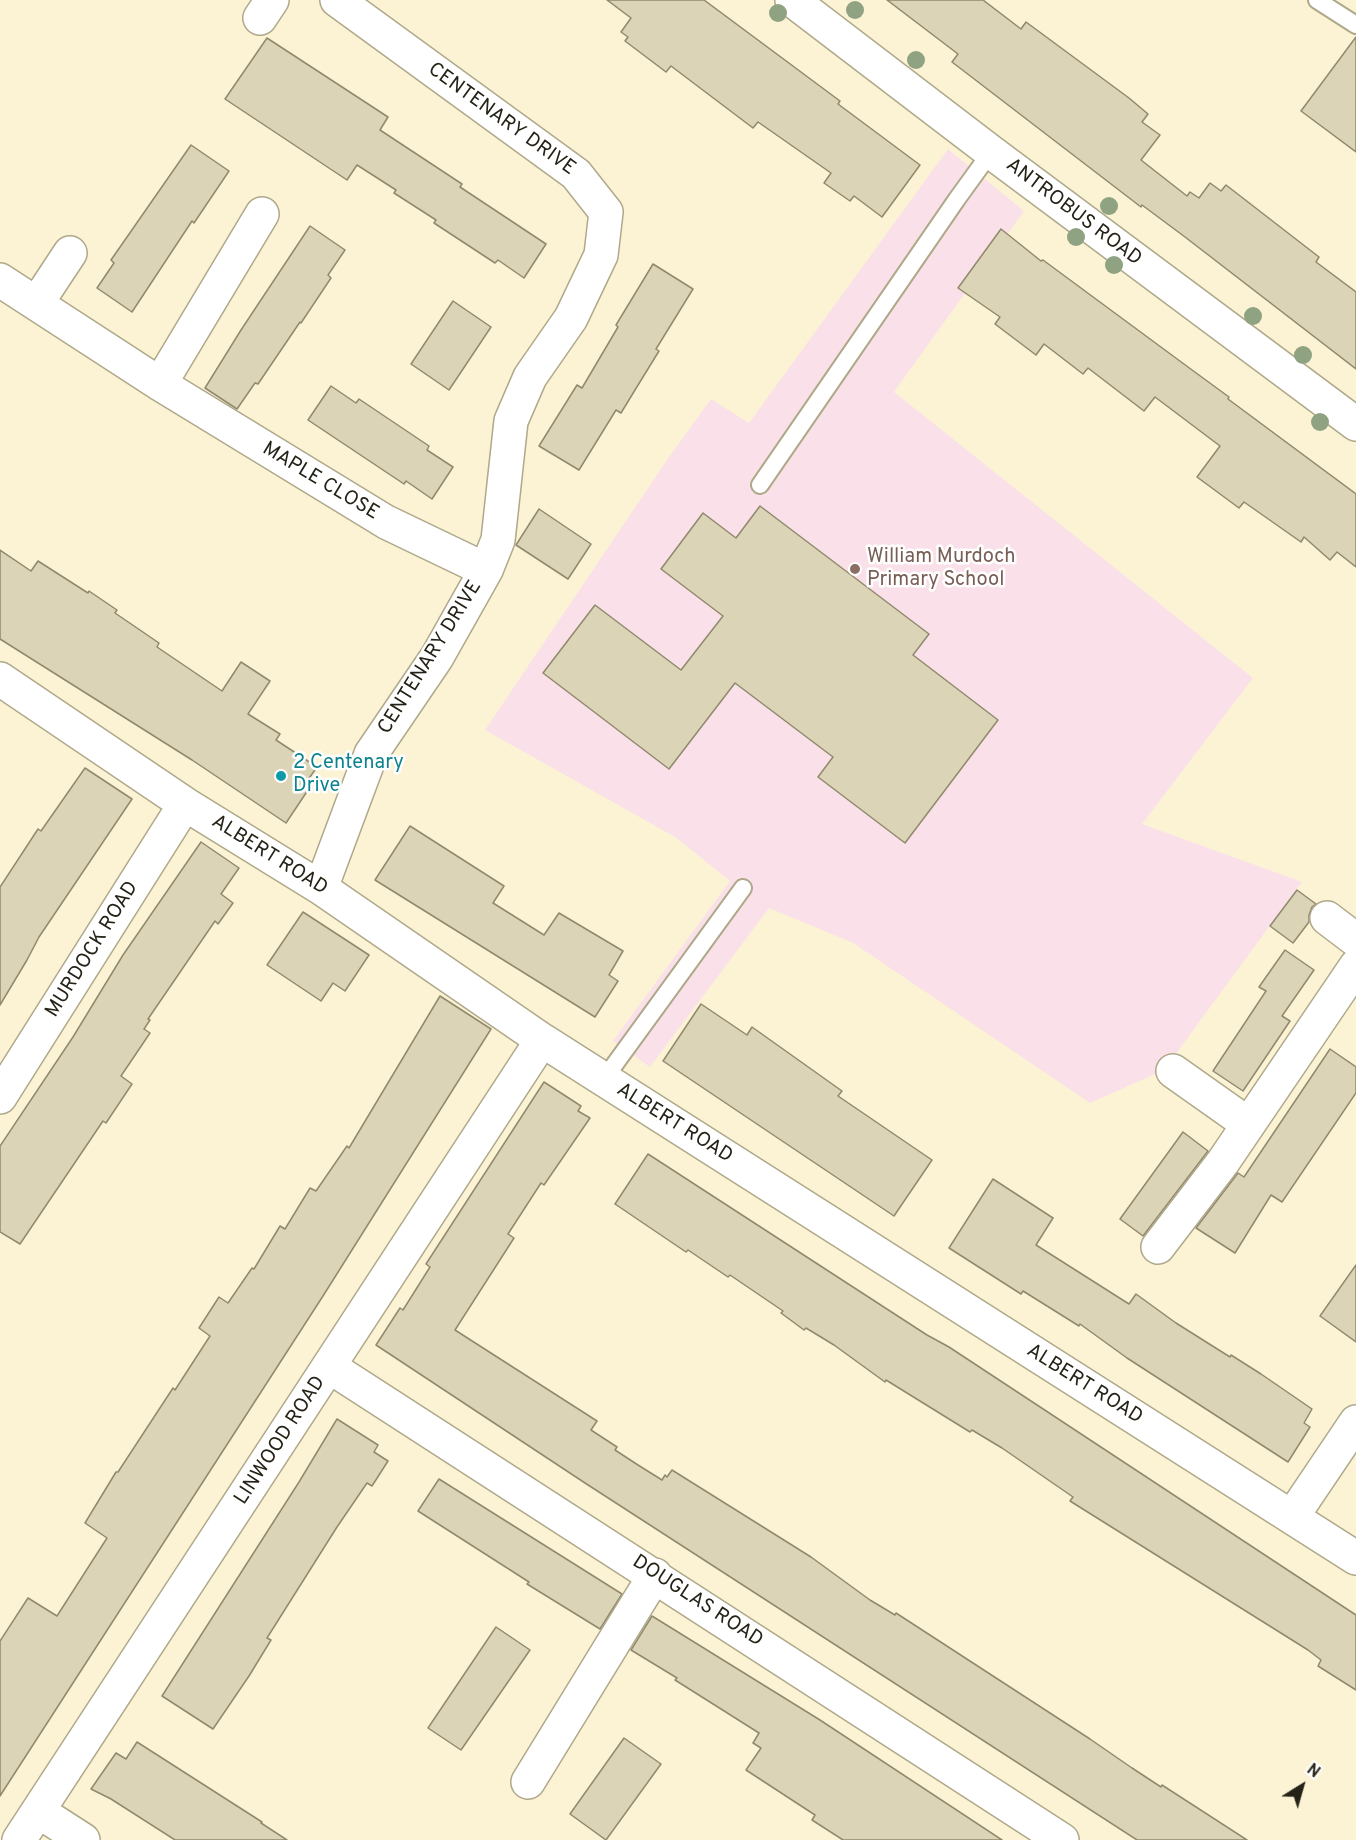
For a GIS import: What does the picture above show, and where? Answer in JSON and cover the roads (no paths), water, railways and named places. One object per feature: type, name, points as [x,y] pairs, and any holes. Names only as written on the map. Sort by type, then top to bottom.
[{"type":"street","name":"CENTENARY DRIVE","points":[[321,888],[371,754],[437,657],[486,570],[498,540],[511,421],[530,377],[571,318],[601,255],[606,212],[576,174],[338,0]]},
{"type":"street","name":"ANTROBUS ROAD","points":[[792,0],[991,152],[1356,424]]},
{"type":"street","points":[[160,384],[262,214]]},
{"type":"street","points":[[37,303],[70,253]]},
{"type":"street","name":"MAPLE CLOSE","points":[[0,280],[160,384],[386,522],[486,570]]},
{"type":"street","name":"ALBERT ROAD","points":[[0,679],[185,804],[321,888],[542,1040],[1356,1558]]},
{"type":"street","name":"MURDOCK ROAD","points":[[0,1097],[185,804]]},
{"type":"street","points":[[1327,918],[1356,940]]},
{"type":"street","points":[[1158,1248],[1223,1162],[1356,966]]},
{"type":"street","name":"LINWOOD ROAD","points":[[19,1840],[542,1040]]},
{"type":"street","points":[[1173,1071],[1248,1124]]},
{"type":"street","name":"DOUGLAS ROAD","points":[[330,1367],[1062,1840]]},
{"type":"street","points":[[1292,1517],[1356,1422]]},
{"type":"street","points":[[528,1782],[655,1575]]},
{"type":"street","points":[[38,1811],[83,1840]]},
{"type":"lane","points":[[1317,0],[1356,25]]},
{"type":"lane","points":[[760,485],[991,152]]},
{"type":"lane","points":[[604,1079],[743,888]]},
{"type":"place","name":"William Murdoch Primary School","points":[[855,569]]},
{"type":"place","name":"2 Centenary Drive","points":[[281,776]]}]
